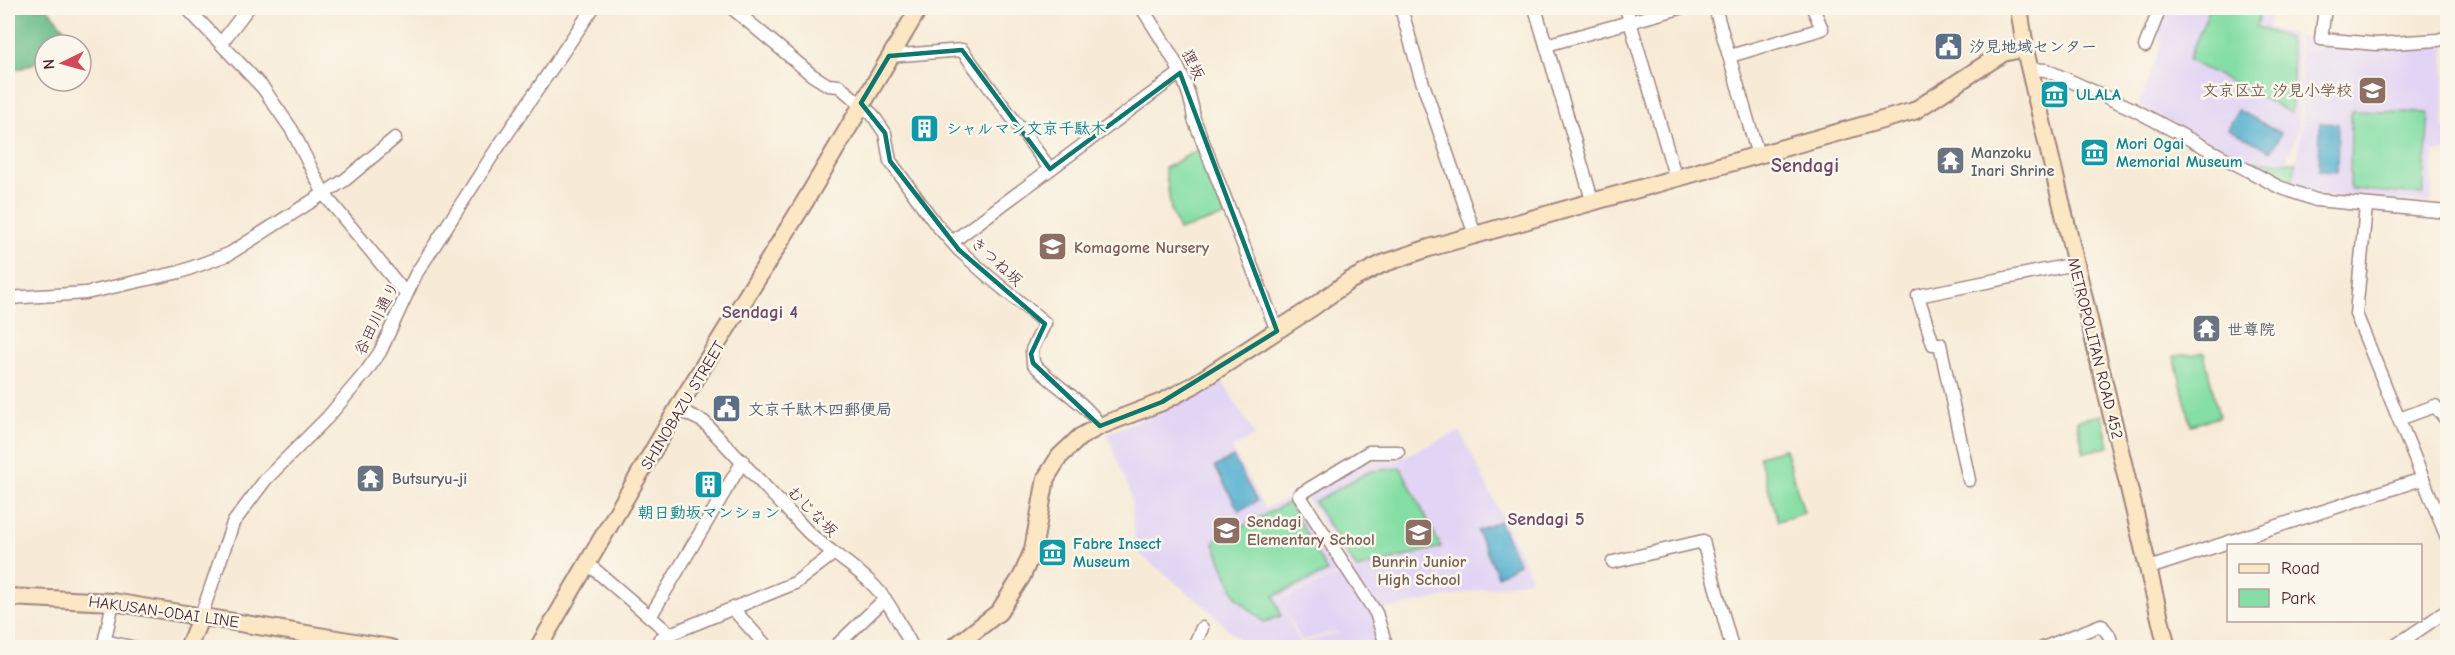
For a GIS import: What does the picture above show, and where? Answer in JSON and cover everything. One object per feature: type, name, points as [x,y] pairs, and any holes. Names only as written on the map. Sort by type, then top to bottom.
[{"type":"main road","name":"SHINOBAZU STREET","points":[[538,648],[678,409],[919,8]]},
{"type":"main road","name":"METROPOLITAN ROAD 452","points":[[2019,8],[2029,69],[2168,648]]},
{"type":"main road","points":[[953,648],[999,612],[1022,576],[1031,559],[1044,483],[1049,471],[1070,446],[1090,430],[1162,402],[1218,370],[1349,281],[1369,270],[1425,249],[1914,111],[2003,53],[2025,48]]},
{"type":"main road","name":"HAKUSAN-ODAI LINE","points":[[8,597],[113,602],[391,648]]},
{"type":"main road","points":[[188,648],[201,616]]},
{"type":"street","points":[[187,8],[222,42],[263,88],[292,130],[324,194],[406,294]]},
{"type":"street","points":[[222,42],[248,8]]},
{"type":"street","name":"谷田川通り","points":[[201,616],[233,524],[266,479],[334,410],[380,352],[416,274],[492,156],[593,8]]},
{"type":"street","name":"きつね坂","points":[[732,8],[812,75],[828,85],[839,86],[861,104],[885,133],[890,161],[935,223],[1005,291],[1045,323],[1032,350],[1033,363],[1078,402],[1100,426]]},
{"type":"street","name":"狸坂","points":[[1142,8],[1180,72],[1192,100],[1194,119],[1277,331]]},
{"type":"street","points":[[1401,8],[1413,51],[1475,235]]},
{"type":"street","points":[[1535,8],[1593,203]]},
{"type":"street","points":[[1626,8],[1676,179]]},
{"type":"street","points":[[1546,45],[1680,8]]},
{"type":"street","points":[[1715,8],[1758,155]]},
{"type":"street","points":[[1730,56],[1822,29],[1813,8]]},
{"type":"street","points":[[2145,46],[2160,8]]},
{"type":"street","points":[[2325,8],[2321,39],[2376,44],[2438,40],[2448,37]]},
{"type":"street","points":[[889,56],[962,50],[1050,169]]},
{"type":"street","points":[[2029,69],[2046,70],[2133,109],[2279,187],[2316,200],[2448,212]]},
{"type":"street","points":[[952,242],[1180,72]]},
{"type":"street","points":[[8,298],[86,293],[180,272],[229,254],[345,180],[395,138]]},
{"type":"street","points":[[2366,206],[2356,314],[2448,540]]},
{"type":"street","points":[[1969,480],[1940,344],[1933,344],[1918,296],[2075,264]]},
{"type":"street","points":[[2399,419],[2435,406],[2448,422]]},
{"type":"street","name":"むじな坂","points":[[678,409],[704,422],[808,531],[833,554],[870,581],[885,599],[913,648]]},
{"type":"street","points":[[1387,648],[1376,613],[1299,495],[1369,452],[1398,452]]},
{"type":"street","points":[[650,617],[743,461]]},
{"type":"street","points":[[2149,568],[2422,479]]},
{"type":"street","points":[[1613,562],[1703,541],[1732,648]]},
{"type":"street","points":[[654,648],[660,639],[670,634],[795,583],[833,554]]},
{"type":"street","points":[[587,563],[670,634]]},
{"type":"street","points":[[834,648],[885,599]]},
{"type":"street","points":[[113,602],[104,644],[135,648]]},
{"type":"street","points":[[733,609],[768,648]]},
{"type":"street","points":[[2392,648],[2448,610]]},
{"type":"street","points":[[2043,648],[2101,625],[2109,634],[2113,648]]},
{"type":"street","points":[[1193,648],[1202,628]]},
{"type":"highlighted area","points":[[962,50],[1050,169],[1180,73],[1277,331],[1162,402],[1100,426],[1033,363],[1031,354],[1045,324],[959,250],[890,161],[885,133],[861,103],[889,56]]},
{"type":"shaded area","points":[[2165,8],[2270,8],[2268,29],[2292,33],[2298,52],[2299,127],[2287,161],[2249,161],[2138,106],[2162,42],[2155,31]]},
{"type":"shaded area","name":"文京区立 汐見小学校","points":[[2296,35],[2317,43],[2376,49],[2445,46],[2443,128],[2447,129],[2447,151],[2434,152],[2431,203],[2319,196],[2293,183],[2302,128],[2301,52]]},
{"type":"shaded area","points":[[1223,382],[1255,435],[1232,449],[1265,509],[1295,495],[1344,571],[1280,598],[1280,600],[1353,569],[1305,497],[1365,461],[1393,461],[1460,431],[1531,576],[1529,580],[1378,611],[1381,647],[1344,647],[1337,631],[1301,641],[1281,601],[1299,643],[1283,647],[1246,647],[1208,609],[1136,551],[1130,492],[1107,434]]},
{"type":"shaded area","points":[[1337,633],[1343,647],[1290,647]]},
{"type":"green space","points":[[8,8],[47,8],[68,33],[33,33],[33,63],[22,68],[8,69]]},
{"type":"green space","points":[[2210,8],[2261,8],[2257,27],[2288,38],[2293,66],[2291,113],[2188,60]]},
{"type":"green space","points":[[2351,111],[2429,113],[2423,195],[2350,189]]},
{"type":"green space","points":[[1201,148],[1225,216],[1179,230],[1171,210],[1165,168]]},
{"type":"green space","points":[[2252,162],[2296,162],[2292,184],[2282,182]]},
{"type":"green space","points":[[2204,353],[2219,417],[2191,425],[2174,356]]},
{"type":"green space","points":[[2102,415],[2109,447],[2084,452],[2077,420]]},
{"type":"green space","points":[[1785,449],[1804,513],[1778,521],[1759,456]]},
{"type":"green space","points":[[1401,468],[1441,547],[1357,569],[1314,502],[1370,471]]},
{"type":"green space","points":[[1289,502],[1327,572],[1274,596],[1281,616],[1264,622],[1236,597],[1214,544],[1226,522],[1231,519],[1236,530]]},
{"type":"water","points":[[2238,110],[2281,133],[2271,151],[2228,129]]},
{"type":"water","points":[[2320,123],[2338,124],[2337,172],[2319,171]]},
{"type":"water","points":[[1233,457],[1257,501],[1239,511],[1215,467]]},
{"type":"water","points":[[1499,521],[1519,564],[1498,576],[1477,531]]},
{"type":"place","name":"汐見地域センター","points":[[1948,46]]},
{"type":"place","name":"文京区立 汐見小学校","points":[[2373,90]]},
{"type":"place","name":"ULALA","points":[[2055,94]]},
{"type":"place","name":"シャルマン文京千駄木","points":[[925,128]]},
{"type":"place","name":"Mori Ogai Memorial Museum","points":[[2095,152]]},
{"type":"place","name":"Manzoku Inari Shrine","points":[[1950,161]]},
{"type":"place","name":"Komagome Nursery","points":[[1053,247]]},
{"type":"place","name":"世尊院","points":[[2206,329]]},
{"type":"place","name":"文京千駄木四郵便局","points":[[727,409]]},
{"type":"place","name":"Butsuryu-ji","points":[[371,478]]},
{"type":"place","name":"朝日動坂マンション","points":[[709,484]]},
{"type":"place","name":"Sendagi Elementary School","points":[[1226,530]]},
{"type":"place","name":"Bunrin Junior High School","points":[[1419,533]]},
{"type":"place","name":"Fabre Insect Museum","points":[[1052,552]]},
{"type":"district","name":"Sendagi","points":[[1805,165]]},
{"type":"district","name":"Sendagi 4","points":[[760,312]]},
{"type":"district","name":"Sendagi 5","points":[[1546,519]]}]
